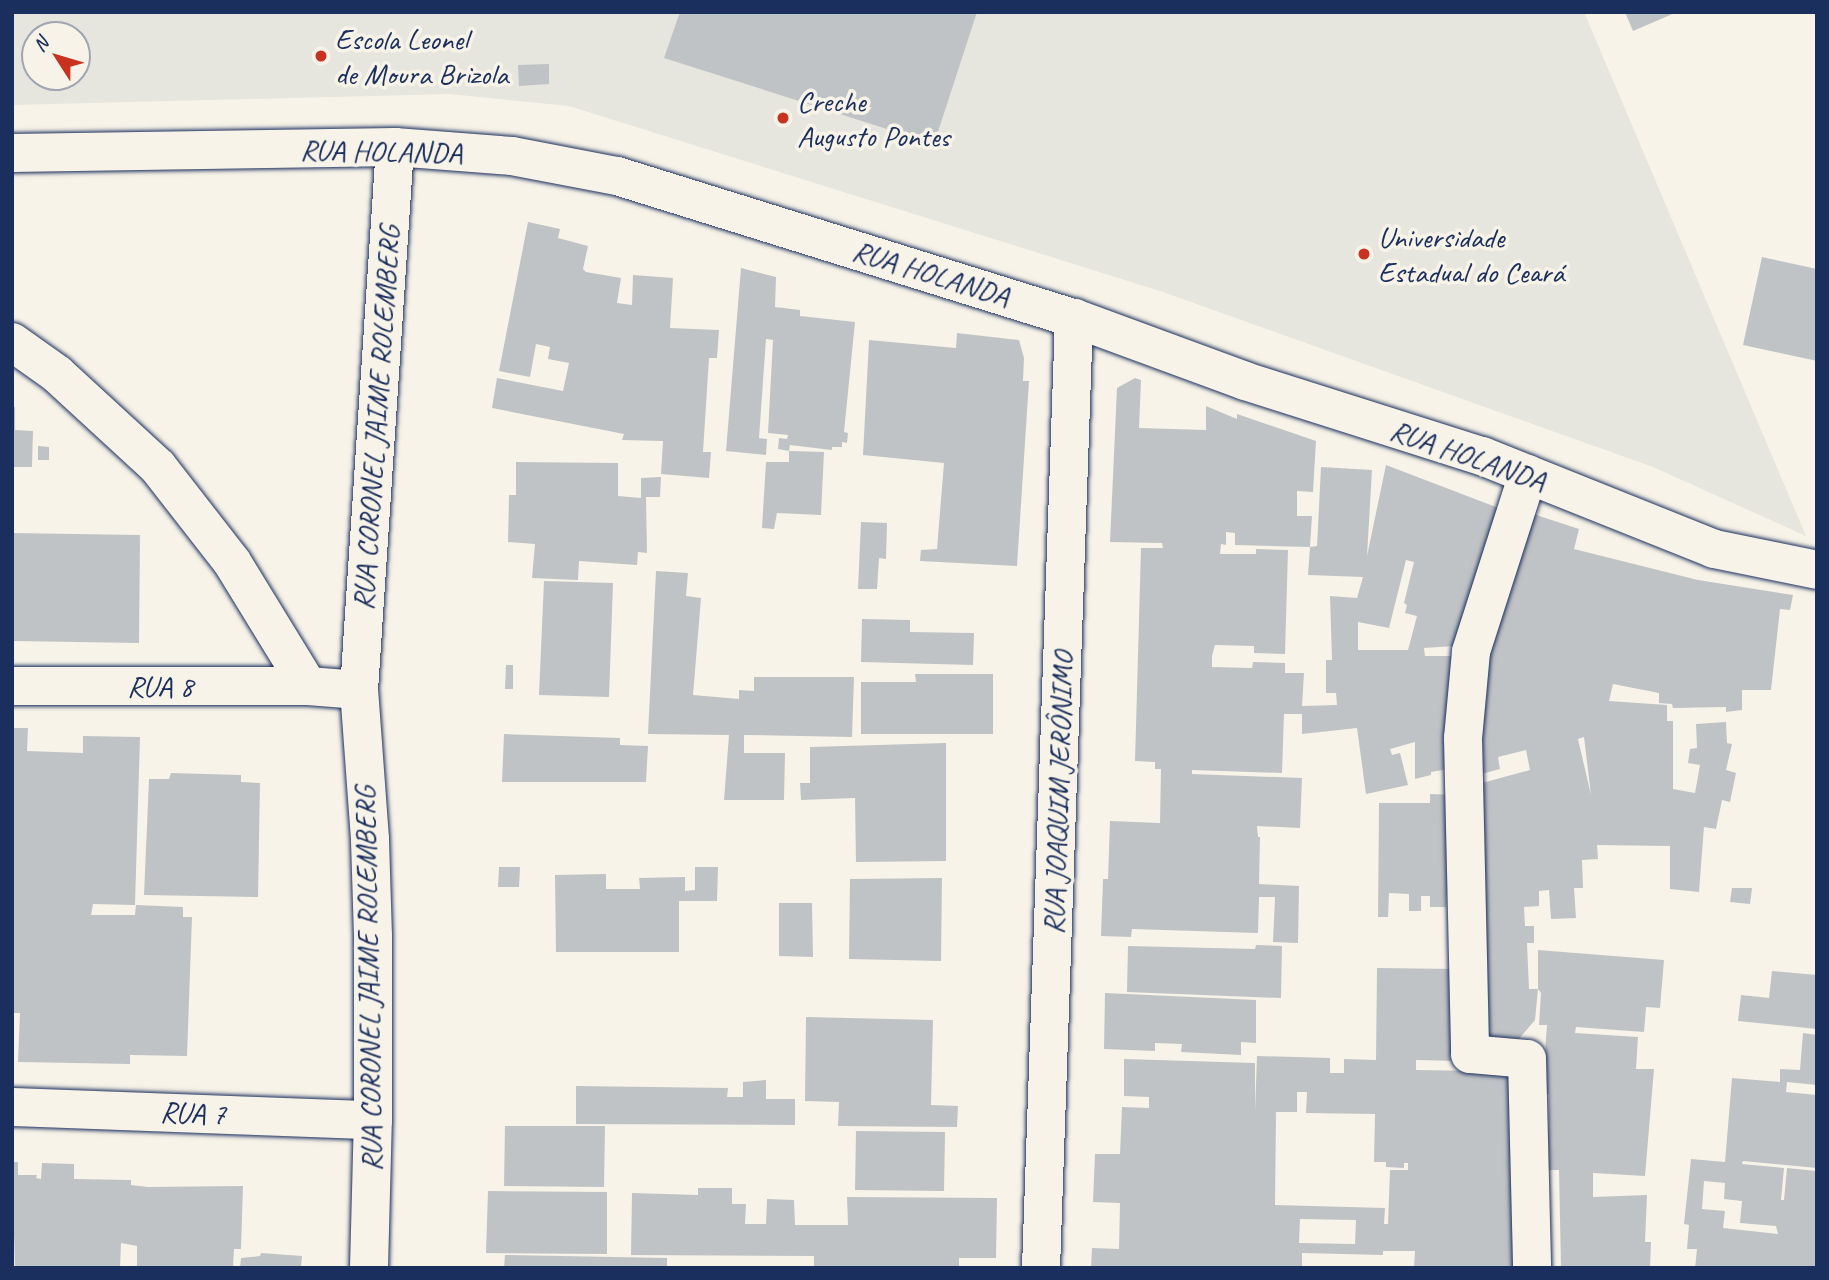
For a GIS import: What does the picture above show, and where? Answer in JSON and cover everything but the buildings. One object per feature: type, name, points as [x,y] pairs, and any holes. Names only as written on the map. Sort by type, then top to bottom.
[{"type":"street","name":"RUA HOLANDA","points":[[12,153],[395,147],[512,156],[617,176],[1074,318],[1245,381],[1482,456],[1714,549],[1817,570]]},
{"type":"street","name":"RUA CORONEL JAIME ROLEMBERG","points":[[369,1268],[373,1120],[370,839],[359,690],[395,147]]},
{"type":"street","name":"RUA JOAQUIM JERÔNIMO","points":[[1041,1268],[1074,318]]},
{"type":"street","points":[[12,342],[57,374],[158,467],[232,562],[308,686],[359,690]]},
{"type":"street","points":[[1528,474],[1471,652],[1463,738],[1470,1054],[1527,1059],[1532,1268]]},
{"type":"street","name":"RUA 8","points":[[12,686],[308,686]]},
{"type":"street","name":"RUA 7","points":[[12,1107],[373,1120]]},
{"type":"shaded area","name":"Universidade Estadual do Ceará","points":[[12,12],[1584,12],[1806,536],[1653,467],[1160,291],[569,106],[449,94],[12,105]]},
{"type":"place","name":"Escola Leonel de Moura Brizola","points":[[321,56]]},
{"type":"place","name":"Creche Augusto Pontes","points":[[783,118]]},
{"type":"place","name":"Universidade Estadual do Ceará","points":[[1364,254]]}]
